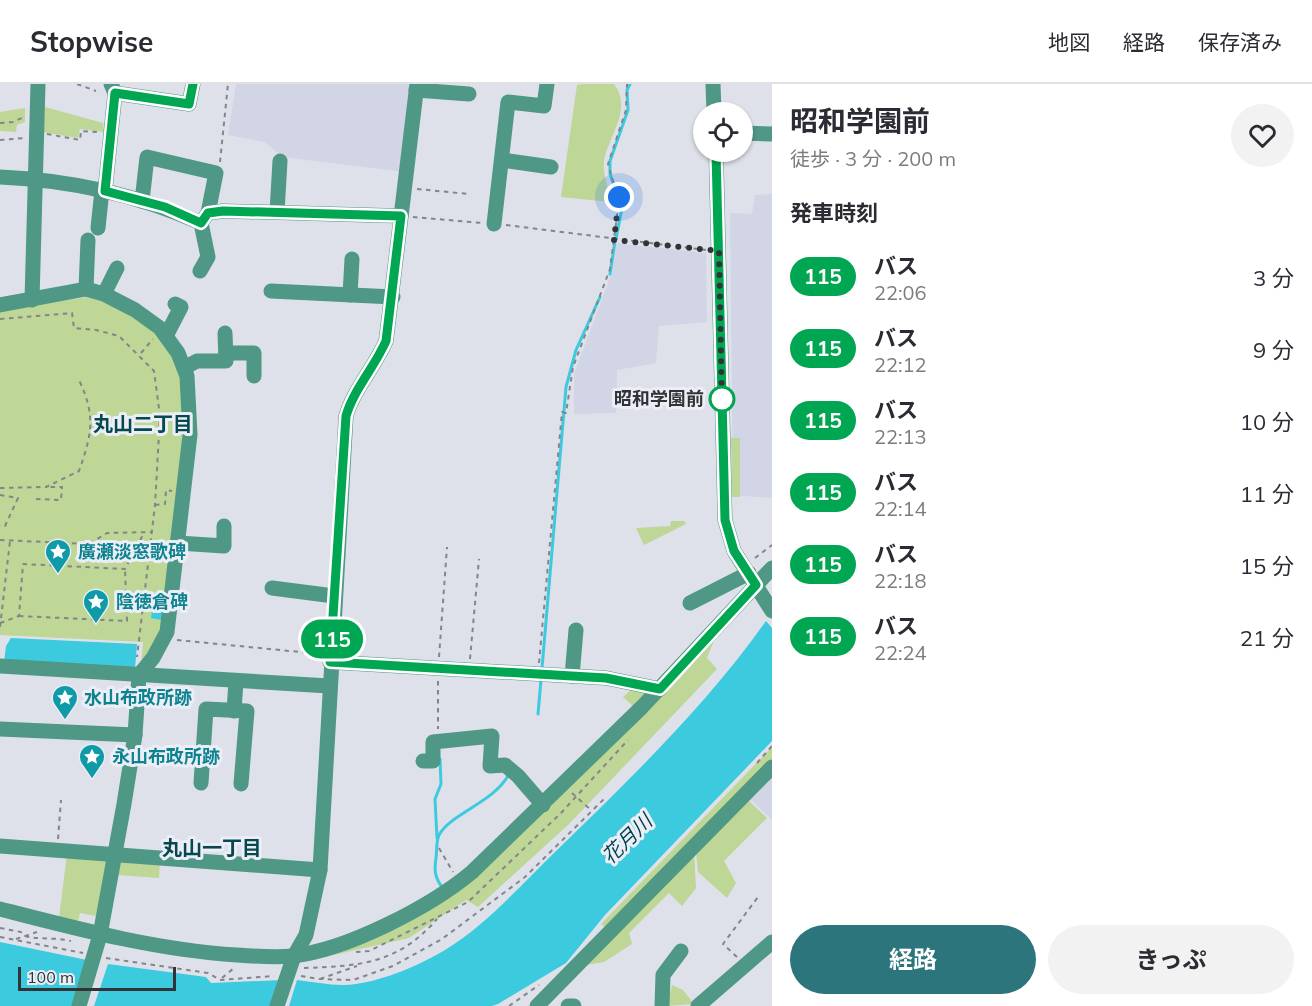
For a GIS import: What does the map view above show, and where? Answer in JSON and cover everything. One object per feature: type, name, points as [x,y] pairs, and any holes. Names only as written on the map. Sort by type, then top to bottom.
[{"type":"street","points":[[32,300],[38,84]]},
{"type":"street","points":[[86,289],[93,234],[103,190],[111,134],[113,89],[189,104],[193,84]]},
{"type":"street","points":[[494,224],[508,102],[544,106],[547,84]]},
{"type":"street","points":[[713,84],[714,102]]},
{"type":"street","points":[[277,1006],[297,962],[306,935],[320,870],[329,686],[328,658],[346,416],[351,399],[378,359],[386,341],[416,87],[469,94]]},
{"type":"street","points":[[753,133],[772,134]]},
{"type":"street","points":[[142,201],[147,157],[216,173],[204,218],[208,256],[200,271]]},
{"type":"street","points":[[502,160],[550,167]]},
{"type":"street","points":[[277,212],[280,161]]},
{"type":"street","points":[[716,162],[725,520],[734,551],[769,607]]},
{"type":"street","points":[[0,177],[35,179],[103,190],[204,218],[277,212],[401,216]]},
{"type":"street","points":[[350,295],[352,259]]},
{"type":"street","points":[[104,294],[117,268]]},
{"type":"street","points":[[0,305],[86,289],[104,294],[135,310],[160,328],[187,376],[190,435],[167,632],[153,658],[139,675],[135,735],[117,855],[100,935],[79,1006]]},
{"type":"street","points":[[272,291],[393,297]]},
{"type":"street","points":[[166,336],[181,307],[175,304]]},
{"type":"street","points":[[184,368],[196,361],[226,361],[225,333]]},
{"type":"street","points":[[226,353],[254,353],[254,376]]},
{"type":"street","points":[[177,543],[224,546],[224,526]]},
{"type":"street","points":[[690,603],[752,579],[772,568]]},
{"type":"street","points":[[0,909],[100,935],[206,953],[297,962],[383,926],[447,892],[543,805],[660,689],[752,579]]},
{"type":"street","points":[[272,588],[334,596]]},
{"type":"street","points":[[572,676],[576,630]]},
{"type":"street","points":[[328,658],[438,669],[628,681],[660,689]]},
{"type":"street","points":[[0,667],[329,686]]},
{"type":"street","points":[[234,711],[236,681]]},
{"type":"street","points":[[201,783],[206,709],[247,711],[241,784]]},
{"type":"street","points":[[0,729],[135,735]]},
{"type":"street","points":[[423,761],[432,761],[433,742],[492,736],[490,766],[506,765],[543,805]]},
{"type":"street","points":[[537,1006],[772,767]]},
{"type":"street","points":[[0,846],[320,870]]},
{"type":"street","points":[[698,1006],[772,942]]},
{"type":"street","points":[[662,1006],[663,975],[681,951]]},
{"type":"street","points":[[568,1006],[574,1006]]},
{"type":"path","points":[[77,84],[96,91]]},
{"type":"path","points":[[216,173],[220,168],[228,84]]},
{"type":"path","points":[[538,675],[562,412],[566,412],[573,367],[603,292],[614,240],[619,201],[608,164],[626,110],[627,84]]},
{"type":"path","points":[[0,123],[13,122],[27,116]]},
{"type":"path","points":[[42,133],[80,140],[81,131],[111,134]]},
{"type":"path","points":[[0,140],[27,137]]},
{"type":"path","points":[[405,187],[469,194]]},
{"type":"path","points":[[401,216],[494,224],[719,251]]},
{"type":"path","points":[[0,319],[72,313],[74,328],[96,330],[119,336],[154,371],[160,416],[155,505],[137,662],[139,675]]},
{"type":"path","points":[[45,487],[79,471],[92,436],[90,404],[79,380]]},
{"type":"path","points":[[0,488],[62,488],[61,500],[36,499]]},
{"type":"path","points":[[155,505],[165,504],[166,490],[184,492]]},
{"type":"path","points":[[0,495],[18,498],[5,526],[0,526]]},
{"type":"path","points":[[0,625],[19,616],[127,621],[125,568],[144,532]]},
{"type":"path","points":[[0,540],[89,544],[107,533],[152,532]]},
{"type":"path","points":[[0,625],[10,540]]},
{"type":"path","points":[[755,558],[772,545]]},
{"type":"path","points":[[439,741],[438,669],[447,547]]},
{"type":"path","points":[[469,670],[479,559]]},
{"type":"path","points":[[19,616],[23,564],[125,568]]},
{"type":"path","points":[[164,638],[328,658]]},
{"type":"path","points":[[563,785],[592,811]]},
{"type":"path","points":[[294,976],[353,980],[393,966],[442,939],[525,877],[605,798]]},
{"type":"path","points":[[57,851],[61,800]]},
{"type":"path","points":[[439,848],[447,864],[460,881]]},
{"type":"path","points":[[746,964],[723,944],[758,897]]},
{"type":"path","points":[[297,962],[359,965],[374,963],[427,931],[439,917]]},
{"type":"path","points":[[0,928],[21,932],[24,936],[42,940],[51,937],[78,943]]},
{"type":"path","points":[[0,937],[90,955]]},
{"type":"path","points":[[100,957],[208,973],[220,980],[284,976]]},
{"type":"path","points":[[319,979],[359,965]]},
{"type":"path","points":[[220,980],[237,966]]},
{"type":"shaded area","points":[[236,84],[414,84],[405,172],[282,157],[265,142],[228,135]]},
{"type":"shaded area","points":[[772,194],[772,498],[733,495],[730,213],[752,214],[755,195]]},
{"type":"shaded area","points":[[616,243],[706,253],[707,322],[659,326],[656,363],[617,370],[616,413],[574,414],[574,374],[612,272]]},
{"type":"shaded area","points":[[772,772],[772,820],[750,799]]},
{"type":"green space","points":[[614,84],[619,93],[621,112],[604,160],[611,202],[561,197],[577,85]]},
{"type":"green space","points":[[45,107],[103,123],[104,132],[80,129],[78,138],[43,132]]},
{"type":"green space","points":[[25,108],[25,122],[17,125],[16,132],[0,131],[0,112]]},
{"type":"green space","points":[[88,297],[107,302],[152,329],[180,368],[185,440],[164,631],[141,667],[143,642],[0,635],[0,310]]},
{"type":"green space","points":[[731,438],[740,438],[740,497],[732,497]]},
{"type":"green space","points":[[671,521],[684,521],[686,524],[644,545],[636,528],[670,526]]},
{"type":"green space","points":[[715,638],[707,658],[717,669],[569,824],[478,907],[466,900],[409,938],[325,957],[325,951],[457,889]]},
{"type":"green space","points":[[633,688],[658,689],[637,710],[623,697]]},
{"type":"green space","points":[[772,747],[772,759],[610,931],[601,924]]},
{"type":"green space","points":[[749,801],[767,818],[724,861],[736,883],[727,898],[698,872],[696,852]]},
{"type":"green space","points":[[694,851],[696,888],[682,906],[669,893],[629,933],[632,944],[604,962],[585,965]]},
{"type":"green space","points":[[67,854],[114,857],[101,917],[80,913],[77,925],[59,918]]},
{"type":"green space","points":[[121,858],[160,861],[159,878],[117,875]]},
{"type":"green space","points":[[672,985],[683,990],[694,1004],[667,1006]]},
{"type":"water","points":[[154,593],[169,595],[167,621],[151,618]]},
{"type":"water","name":"花月川","points":[[766,621],[772,628],[772,741],[605,915],[566,963],[492,1006],[289,1006],[297,980],[342,985],[379,979],[435,956],[475,929],[666,742],[718,683]]},
{"type":"water","points":[[11,638],[137,644],[135,669],[4,662],[6,646]]},
{"type":"water","points":[[0,942],[87,960],[73,1006],[0,1006]]},
{"type":"water","points":[[108,964],[206,977],[211,983],[282,980],[273,1006],[94,1006]]},
{"type":"waterway","points":[[616,239],[622,208],[610,174],[610,161],[628,110],[627,90],[630,84]]},
{"type":"waterway","points":[[610,274],[615,241]]},
{"type":"waterway","points":[[542,668],[566,387],[576,350],[600,297]]},
{"type":"waterway","points":[[538,714],[541,680]]},
{"type":"waterway","points":[[437,838],[435,799],[441,784],[440,759]]},
{"type":"waterway","points":[[443,888],[435,870],[439,835],[453,820],[494,792],[509,774]]},
{"type":"bus line","name":"115","points":[[193,84],[189,104],[115,93],[105,191],[165,207],[201,223],[208,213],[223,211],[401,216],[386,341],[378,359],[351,399],[346,416],[342,446],[330,662],[606,678],[660,689],[756,585],[734,551],[725,520],[716,162]]},
{"type":"place","name":"昭和学園前","points":[[722,399]]},
{"type":"place","name":"廣瀬淡窓歌碑","points":[[58,575]]},
{"type":"place","name":"陰徳倉碑","points":[[96,625]]},
{"type":"place","name":"水山布政所跡","points":[[65,721]]},
{"type":"place","name":"永山布政所跡","points":[[92,780]]},
{"type":"district","name":"丸山二丁目","points":[[143,424]]},
{"type":"district","name":"丸山一丁目","points":[[212,848]]},
{"type":"route","points":[[619,197],[614,240],[719,251],[722,409],[722,399]]}]
